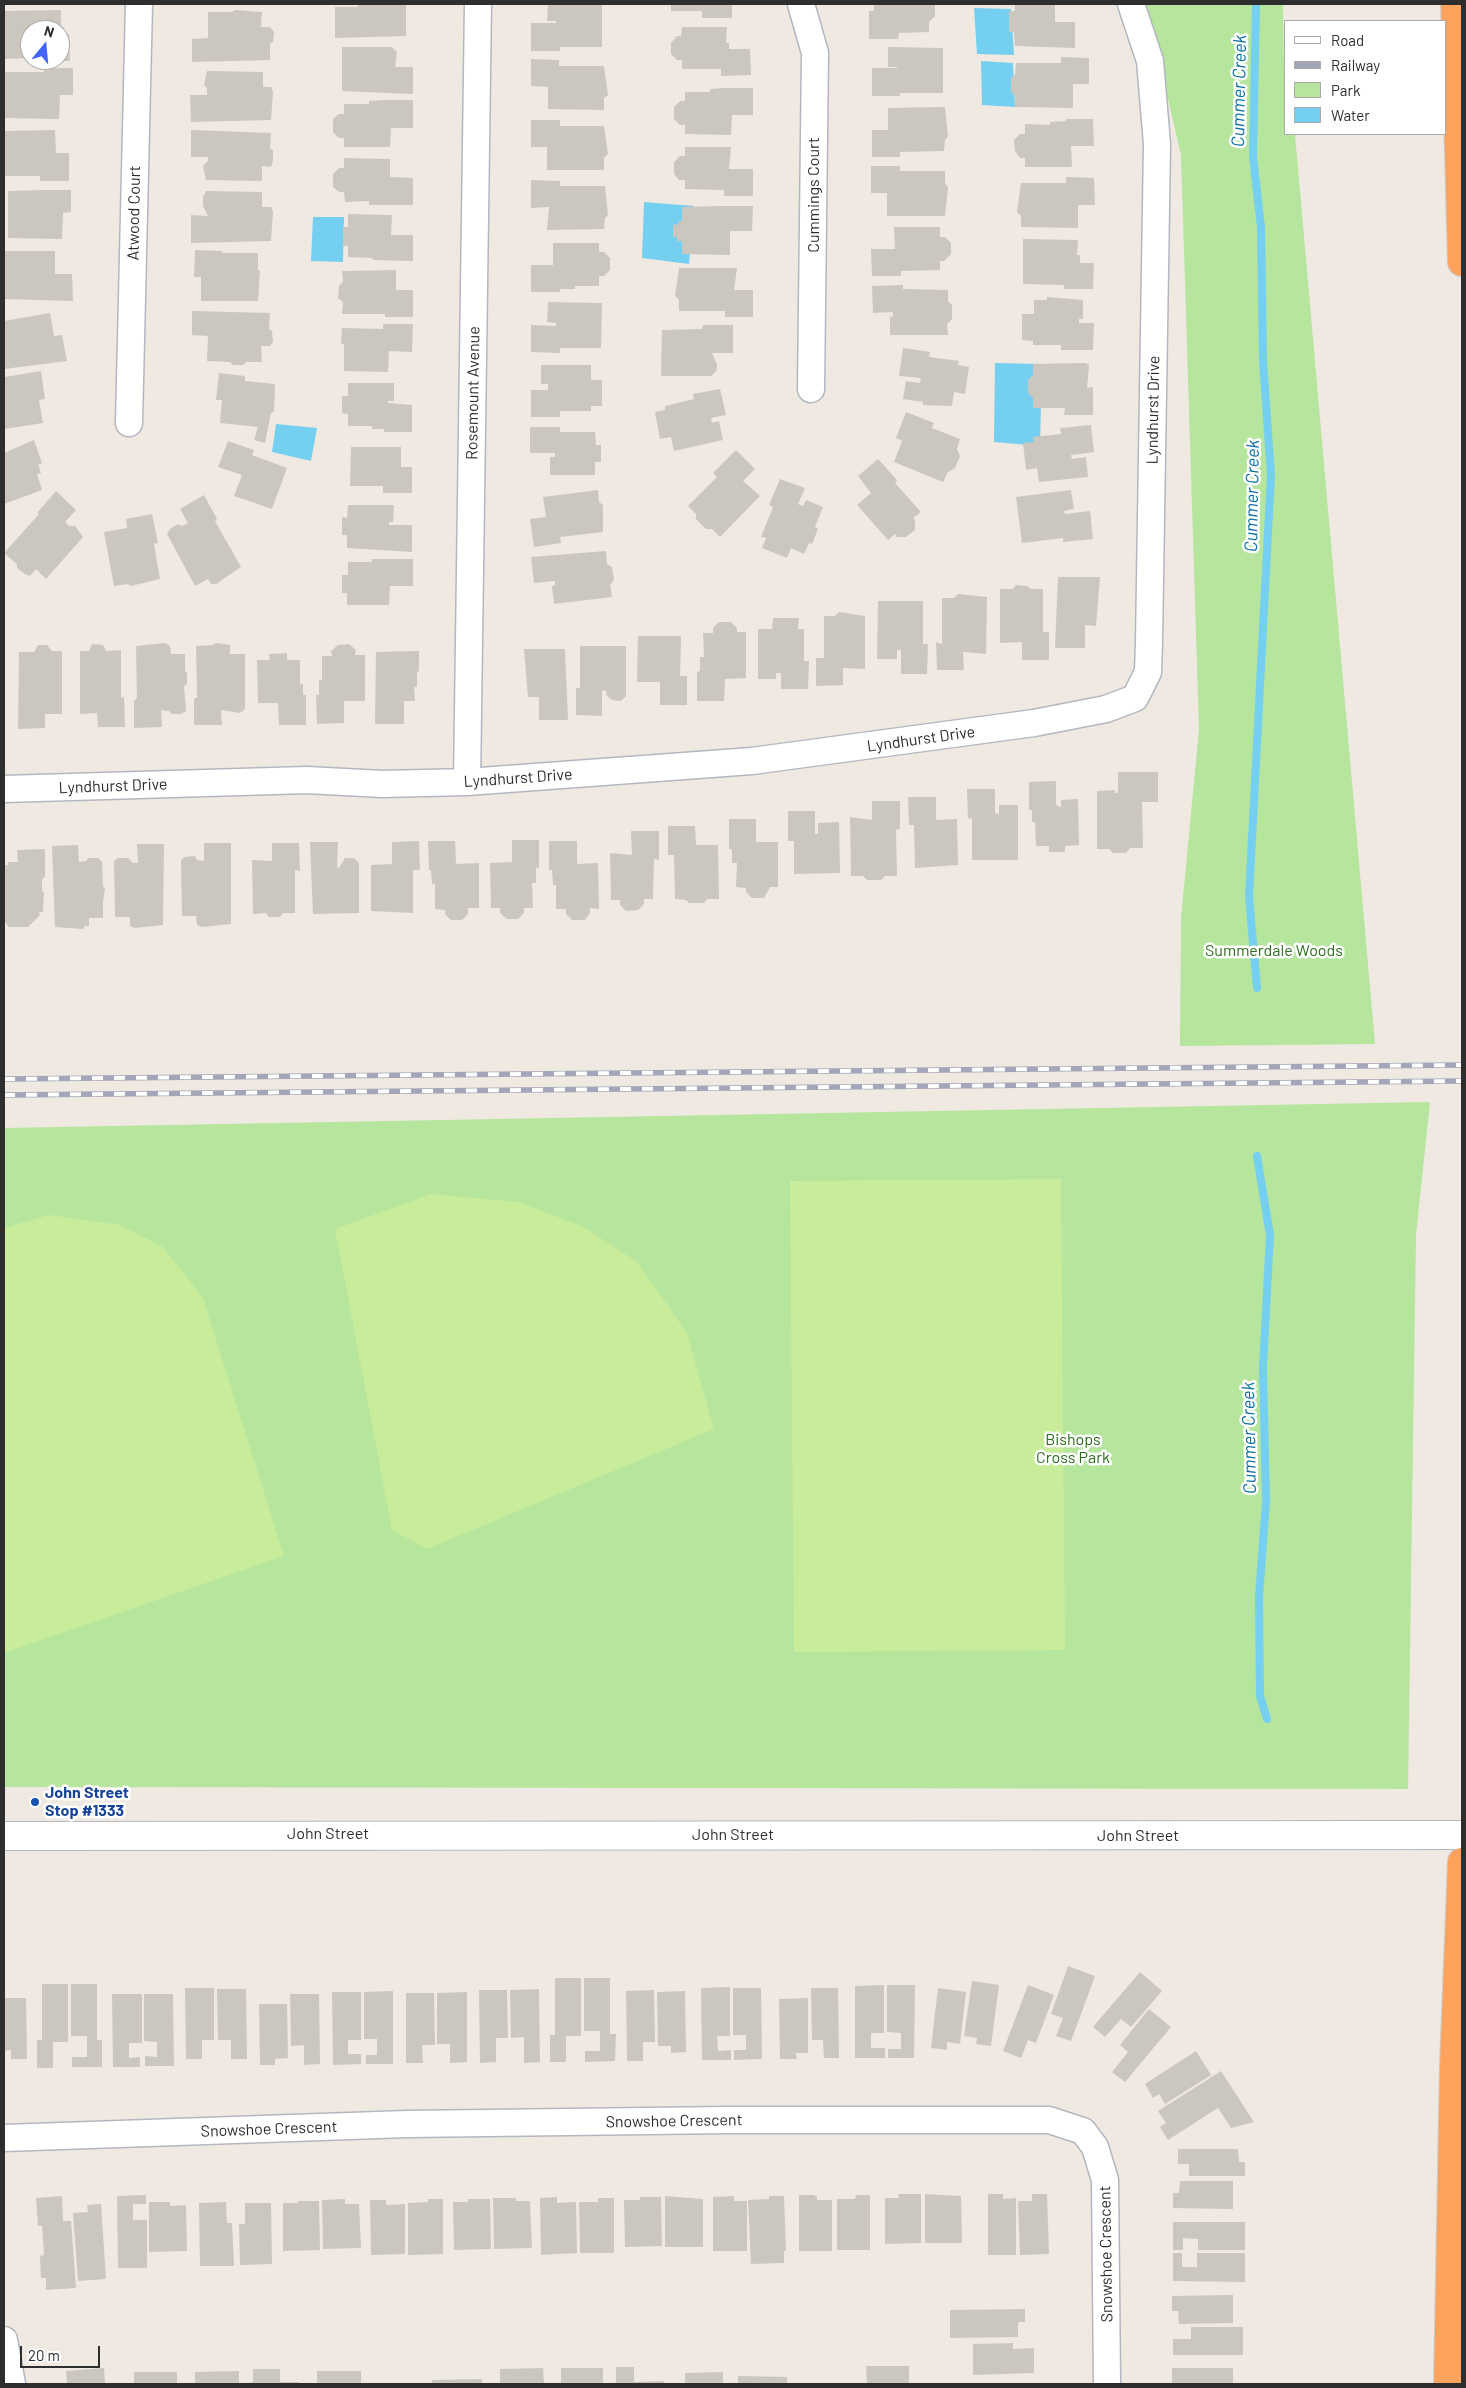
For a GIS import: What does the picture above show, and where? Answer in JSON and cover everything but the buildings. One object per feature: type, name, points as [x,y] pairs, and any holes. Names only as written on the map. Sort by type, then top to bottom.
[{"type":"highway","points":[[1455,4],[1462,262]]},
{"type":"highway","points":[[1448,2384],[1454,2066],[1462,1862]]},
{"type":"main road","name":"John Street","points":[[4,1836],[1462,1835]]},
{"type":"street","name":"Atwood Court","points":[[129,422],[139,4]]},
{"type":"street","name":"Rosemount Avenue","points":[[467,782],[478,4]]},
{"type":"street","name":"Cummings Court","points":[[801,4],[815,53],[810,389]]},
{"type":"street","name":"Lyndhurst Drive","points":[[4,789],[307,780],[382,784],[467,782],[752,761],[1034,723],[1106,709],[1135,698],[1148,672],[1157,144],[1150,61],[1131,4]]},
{"type":"street","name":"Snowshoe Crescent","points":[[4,2138],[407,2124],[728,2120],[1049,2120],[1083,2131],[1095,2147],[1105,2180],[1107,2384]]},
{"type":"street","points":[[4,2340],[12,2384]]},
{"type":"green space","name":"Summerdale Woods","points":[[1146,4],[1283,4],[1284,135],[1295,135],[1375,1044],[1180,1046],[1181,919],[1199,729],[1181,155]]},
{"type":"green space","name":"Bishops Cross Park","points":[[1430,1102],[1416,1235],[1408,1789],[4,1787],[4,1128]]},
{"type":"green space","points":[[1061,1179],[1065,1650],[794,1652],[790,1181]]},
{"type":"green space","points":[[431,1194],[518,1202],[582,1226],[637,1262],[687,1333],[714,1429],[427,1549],[392,1530],[335,1229]]},
{"type":"green space","points":[[49,1215],[120,1225],[163,1247],[203,1298],[284,1556],[4,1653],[4,1228]]},
{"type":"water","points":[[974,8],[1011,9],[1014,55],[977,54]]},
{"type":"water","points":[[981,61],[1013,63],[1015,107],[982,105]]},
{"type":"water","points":[[644,202],[694,206],[689,264],[642,258]]},
{"type":"water","points":[[313,217],[344,217],[343,262],[311,261]]},
{"type":"water","points":[[995,363],[1042,364],[1040,446],[994,442]]},
{"type":"water","points":[[276,424],[317,428],[311,461],[272,452]]},
{"type":"waterway","name":"Cummer Creek","points":[[1256,4],[1253,157],[1261,227],[1263,361],[1271,475],[1249,896],[1257,988]]},
{"type":"waterway","name":"Cummer Creek","points":[[1257,1156],[1270,1235],[1263,1367],[1266,1502],[1259,1597],[1260,1696],[1267,1719]]},
{"type":"railway","points":[[4,1079],[1462,1065]]},
{"type":"railway","points":[[4,1095],[1462,1081]]},
{"type":"place","name":"John Street Stop #1333","points":[[35,1802]]}]
